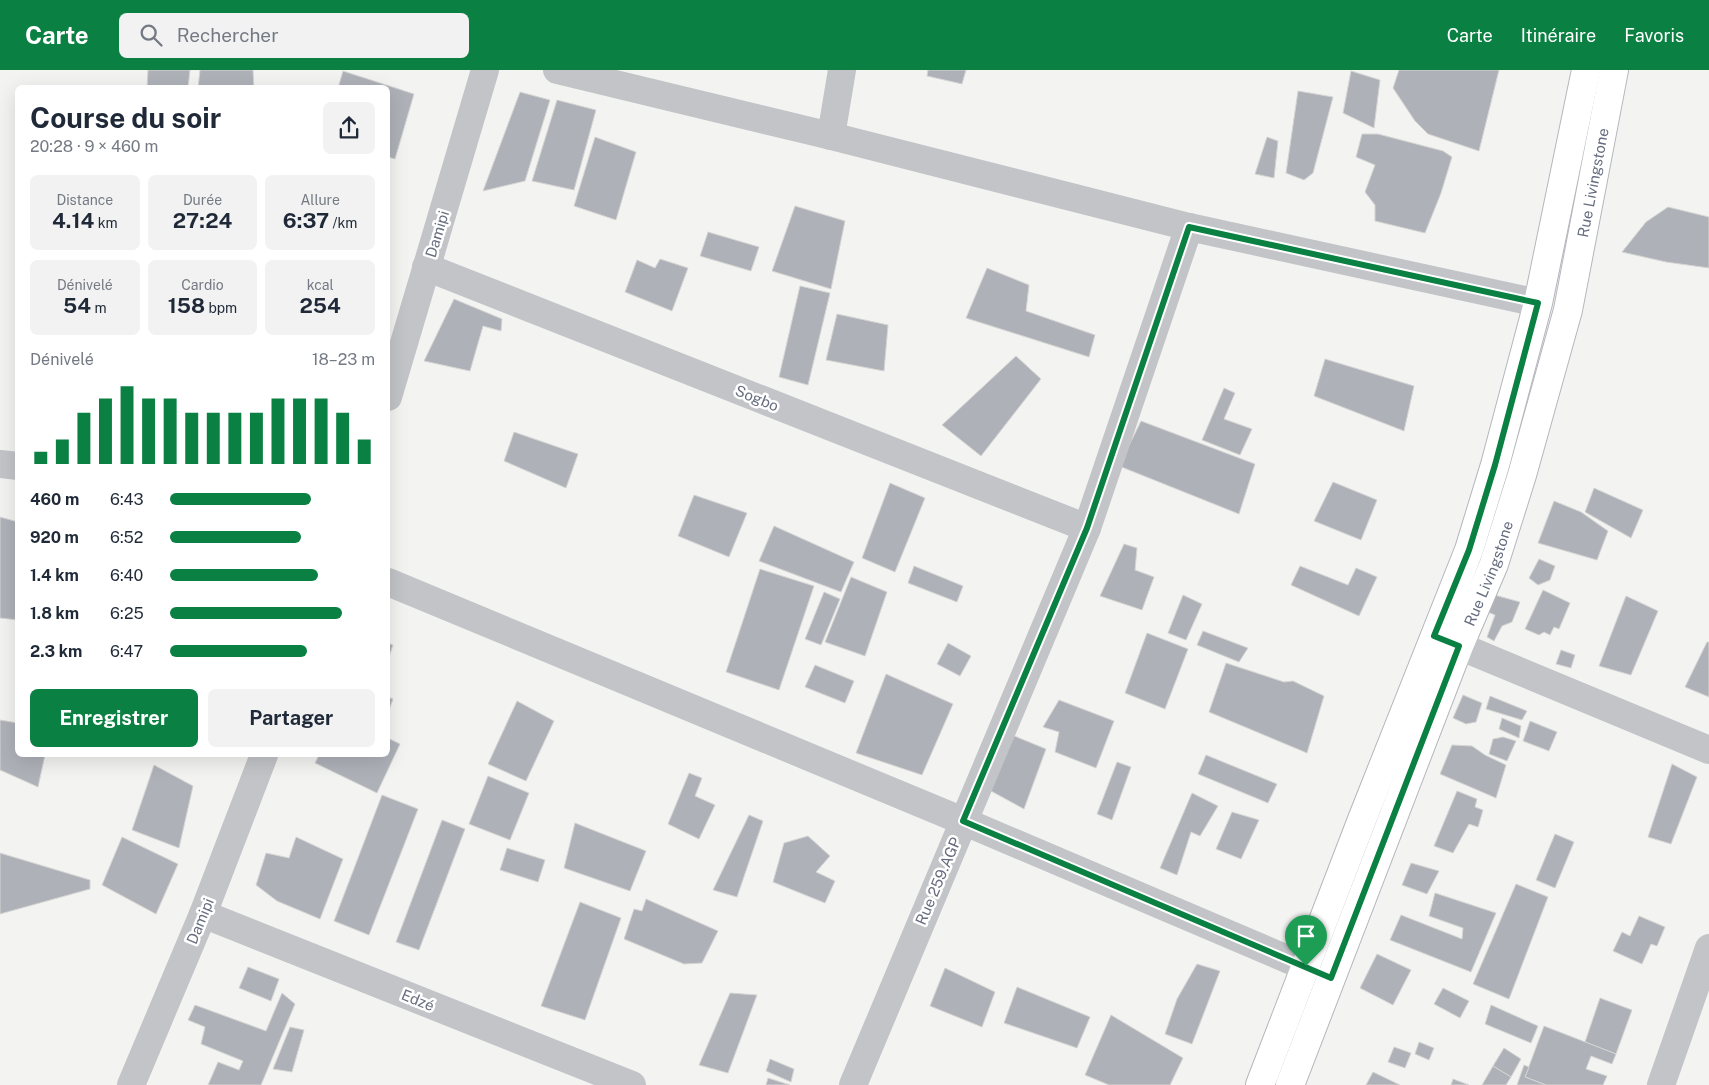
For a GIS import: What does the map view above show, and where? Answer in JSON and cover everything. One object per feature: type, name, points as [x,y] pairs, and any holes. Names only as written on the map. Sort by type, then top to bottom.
[{"type":"street","name":"Damipi","points":[[390,390],[486,70]]},
{"type":"street","points":[[557,70],[831,136],[1189,227],[1538,303]]},
{"type":"street","points":[[831,136],[842,70]]},
{"type":"street","name":"Rue Livingstone","points":[[1290,1085],[1331,978],[1446,641],[1469,550],[1495,465],[1538,303],[1586,70]]},
{"type":"street","name":"Rue Livingstone","points":[[1260,1085],[1306,966],[1446,641],[1494,564],[1522,476],[1568,310],[1614,70]]},
{"type":"street","name":"Rue 259.AGP","points":[[853,1085],[1087,528],[1189,227]]},
{"type":"street","name":"Sogbo","points":[[426,267],[1087,528]]},
{"type":"street","points":[[0,464],[15,466]]},
{"type":"street","points":[[390,583],[963,821],[1331,978]]},
{"type":"street","points":[[1446,641],[1709,750]]},
{"type":"street","name":"Damipi","points":[[131,1085],[203,914],[263,757]]},
{"type":"street","name":"Edzé","points":[[203,914],[632,1085]]},
{"type":"street","points":[[1661,1085],[1709,948]]},
{"type":"building","points":[[148,70],[190,70],[188,85],[147,85]]},
{"type":"building","points":[[200,70],[253,70],[254,85],[198,85]]},
{"type":"building","points":[[928,70],[966,70],[962,84],[927,76]]},
{"type":"building","points":[[1399,70],[1499,70],[1479,151],[1428,134],[1415,121],[1393,88]]},
{"type":"building","points":[[343,71],[386,85],[339,85]]},
{"type":"building","points":[[1351,71],[1380,80],[1374,128],[1343,113]]},
{"type":"building","points":[[390,86],[414,94],[395,159],[390,158]]},
{"type":"building","points":[[1298,91],[1333,97],[1313,173],[1304,180],[1286,173]]},
{"type":"building","points":[[520,92],[550,100],[525,181],[483,191]]},
{"type":"building","points":[[557,100],[596,110],[574,190],[532,181]]},
{"type":"building","points":[[1362,134],[1378,134],[1443,151],[1452,157],[1441,193],[1425,233],[1375,221],[1375,205],[1365,192],[1375,165],[1356,157]]},
{"type":"building","points":[[595,137],[636,152],[616,220],[574,206]]},
{"type":"building","points":[[1267,137],[1278,141],[1274,178],[1255,174]]},
{"type":"building","points":[[795,206],[845,221],[831,289],[772,271]]},
{"type":"building","points":[[1668,207],[1709,217],[1709,268],[1666,262],[1622,252],[1646,222]]},
{"type":"building","points":[[708,232],[759,247],[751,271],[700,256]]},
{"type":"building","points":[[660,259],[688,268],[672,311],[625,292],[637,260],[655,268]]},
{"type":"building","points":[[987,268],[1029,285],[1026,311],[1095,335],[1089,357],[966,318]]},
{"type":"building","points":[[800,286],[830,293],[808,385],[779,377]]},
{"type":"building","points":[[454,299],[502,319],[501,331],[483,326],[470,371],[424,361]]},
{"type":"building","points":[[837,314],[888,325],[884,371],[826,360]]},
{"type":"building","points":[[1016,356],[1041,379],[981,456],[942,425]]},
{"type":"building","points":[[1325,359],[1414,386],[1404,431],[1314,396]]},
{"type":"building","points":[[1224,388],[1235,393],[1224,419],[1252,429],[1240,455],[1202,440]]},
{"type":"building","points":[[1141,421],[1255,464],[1239,514],[1119,466]]},
{"type":"building","points":[[514,432],[578,454],[566,488],[504,461]]},
{"type":"building","points":[[1333,482],[1377,500],[1361,540],[1314,521]]},
{"type":"building","points":[[890,483],[925,498],[895,572],[862,558]]},
{"type":"building","points":[[1594,488],[1643,510],[1631,538],[1585,512]]},
{"type":"building","points":[[694,495],[747,513],[729,557],[678,536]]},
{"type":"building","points":[[1554,501],[1581,512],[1608,531],[1597,560],[1538,543]]},
{"type":"building","points":[[0,517],[15,521],[15,620],[0,618]]},
{"type":"building","points":[[774,526],[854,562],[841,592],[759,561]]},
{"type":"building","points":[[1124,544],[1137,548],[1135,570],[1154,577],[1142,610],[1100,596]]},
{"type":"building","points":[[1539,559],[1555,566],[1550,580],[1538,585],[1529,578]]},
{"type":"building","points":[[914,566],[963,586],[957,602],[908,583]]},
{"type":"building","points":[[1300,566],[1348,585],[1356,568],[1377,577],[1359,616],[1291,585]]},
{"type":"building","points":[[760,569],[814,586],[779,690],[726,672]]},
{"type":"building","points":[[851,577],[887,592],[865,656],[825,642]]},
{"type":"building","points":[[1543,590],[1570,603],[1559,629],[1554,627],[1550,635],[1544,632],[1539,635],[1525,629]]},
{"type":"building","points":[[824,592],[840,599],[821,645],[805,639]]},
{"type":"building","points":[[1491,594],[1520,602],[1512,622],[1502,626],[1494,641],[1487,637],[1495,615],[1483,610]]},
{"type":"building","points":[[1183,595],[1202,604],[1186,640],[1168,633]]},
{"type":"building","points":[[1626,596],[1658,611],[1631,675],[1599,666]]},
{"type":"building","points":[[1203,631],[1248,648],[1239,662],[1197,645]]},
{"type":"building","points":[[1147,633],[1188,649],[1165,709],[1125,693]]},
{"type":"building","points":[[1707,642],[1709,642],[1709,697],[1685,687]]},
{"type":"building","points":[[948,643],[971,656],[960,676],[937,664]]},
{"type":"building","points":[[1561,650],[1575,655],[1571,668],[1556,664]]},
{"type":"building","points":[[1226,663],[1284,682],[1293,681],[1324,696],[1307,753],[1209,712]]},
{"type":"building","points":[[815,665],[854,681],[845,703],[805,687]]},
{"type":"building","points":[[886,674],[953,704],[922,775],[856,753]]},
{"type":"building","points":[[1463,695],[1482,703],[1476,722],[1466,724],[1453,718]]},
{"type":"building","points":[[1490,696],[1527,711],[1522,720],[1486,709]]},
{"type":"building","points":[[1059,700],[1114,721],[1096,768],[1055,752],[1059,732],[1043,727]]},
{"type":"building","points":[[517,701],[554,721],[526,781],[488,764]]},
{"type":"building","points":[[1502,718],[1521,726],[1519,738],[1499,729]]},
{"type":"building","points":[[0,720],[15,722],[15,757],[45,757],[38,787],[0,770]]},
{"type":"building","points":[[1530,721],[1557,732],[1549,751],[1523,741]]},
{"type":"building","points":[[1012,735],[1046,749],[1024,809],[991,791]]},
{"type":"building","points":[[1503,737],[1516,741],[1507,761],[1489,754],[1493,739]]},
{"type":"building","points":[[390,739],[400,744],[377,793],[315,763],[318,757],[390,757]]},
{"type":"building","points":[[1452,745],[1472,746],[1485,755],[1506,765],[1496,798],[1440,774]]},
{"type":"building","points":[[1206,755],[1277,784],[1268,803],[1198,774]]},
{"type":"building","points":[[1117,762],[1131,767],[1112,820],[1097,814]]},
{"type":"building","points":[[1672,764],[1697,777],[1671,844],[1648,837]]},
{"type":"building","points":[[154,765],[193,786],[179,848],[132,830]]},
{"type":"building","points":[[689,773],[702,778],[695,796],[715,805],[699,839],[668,824]]},
{"type":"building","points":[[488,776],[529,793],[510,840],[469,824]]},
{"type":"building","points":[[1457,791],[1477,799],[1475,807],[1483,810],[1478,827],[1469,824],[1453,853],[1434,846]]},
{"type":"building","points":[[1192,793],[1218,806],[1200,836],[1191,832],[1177,875],[1160,868]]},
{"type":"building","points":[[382,795],[418,809],[369,935],[334,921]]},
{"type":"building","points":[[1232,812],[1259,820],[1241,859],[1216,849]]},
{"type":"building","points":[[749,815],[763,821],[737,897],[713,890]]},
{"type":"building","points":[[442,820],[465,829],[419,950],[396,942]]},
{"type":"building","points":[[575,823],[646,851],[630,891],[564,868]]},
{"type":"building","points":[[1555,834],[1574,842],[1555,888],[1536,880]]},
{"type":"building","points":[[808,836],[830,856],[816,872],[835,881],[825,903],[773,882],[784,843]]},
{"type":"building","points":[[122,837],[178,864],[156,914],[102,885]]},
{"type":"building","points":[[296,837],[343,859],[320,919],[277,901],[256,885],[266,853],[289,858]]},
{"type":"building","points":[[507,848],[545,860],[538,882],[500,870]]},
{"type":"building","points":[[0,853],[90,880],[90,889],[0,914]]},
{"type":"building","points":[[1411,863],[1439,871],[1427,894],[1402,885]]},
{"type":"building","points":[[1516,884],[1548,897],[1509,999],[1473,984]]},
{"type":"building","points":[[1435,893],[1496,913],[1471,972],[1390,940],[1401,915],[1462,939],[1463,928],[1429,916]]},
{"type":"building","points":[[646,899],[718,931],[702,963],[684,964],[624,939],[634,909],[642,911]]},
{"type":"building","points":[[580,902],[621,918],[585,1020],[541,1006]]},
{"type":"building","points":[[1639,916],[1665,927],[1657,946],[1651,944],[1642,964],[1613,951],[1622,932],[1630,936]]},
{"type":"building","points":[[1377,954],[1411,970],[1393,1005],[1360,988]]},
{"type":"building","points":[[1197,964],[1220,971],[1192,1044],[1165,1034],[1177,999]]},
{"type":"building","points":[[248,967],[279,979],[271,1001],[239,988]]},
{"type":"building","points":[[945,968],[995,992],[982,1027],[930,1006]]},
{"type":"building","points":[[1017,987],[1090,1017],[1077,1048],[1004,1023]]},
{"type":"building","points":[[1443,988],[1469,1001],[1460,1018],[1434,1004]]},
{"type":"building","points":[[282,993],[295,1004],[261,1085],[208,1085],[218,1062],[239,1070],[243,1061],[201,1044],[205,1027],[188,1020],[195,1005],[266,1031]]},
{"type":"building","points":[[730,993],[757,995],[728,1073],[699,1065]]},
{"type":"building","points":[[1600,998],[1632,1010],[1616,1054],[1585,1042]]},
{"type":"building","points":[[1491,1005],[1538,1026],[1531,1043],[1485,1024]]},
{"type":"building","points":[[1111,1015],[1183,1058],[1170,1085],[1109,1085],[1085,1075]]},
{"type":"building","points":[[1544,1026],[1616,1054],[1612,1064],[1591,1056],[1586,1069],[1607,1076],[1603,1085],[1546,1085],[1525,1077]]},
{"type":"building","points":[[290,1027],[304,1030],[292,1072],[273,1069]]},
{"type":"building","points":[[1419,1042],[1434,1048],[1429,1060],[1415,1054]]},
{"type":"building","points":[[1394,1047],[1411,1053],[1405,1068],[1388,1062]]},
{"type":"building","points":[[1504,1048],[1521,1059],[1511,1077],[1493,1066]]},
{"type":"building","points":[[770,1059],[794,1069],[791,1082],[766,1071]]},
{"type":"building","points":[[1524,1065],[1529,1067],[1525,1077],[1546,1085],[1517,1085]]},
{"type":"building","points":[[1493,1066],[1511,1077],[1506,1085],[1482,1085]]},
{"type":"building","points":[[1373,1072],[1400,1085],[1366,1085]]},
{"type":"building","points":[[768,1078],[790,1085],[766,1085]]},
{"type":"building","points":[[1453,1079],[1469,1085],[1451,1085]]},
{"type":"route","points":[[1189,227],[1538,303],[1495,465],[1469,550],[1434,636],[1459,646],[1331,978],[1306,966],[963,821],[1087,528],[1189,227]]}]
